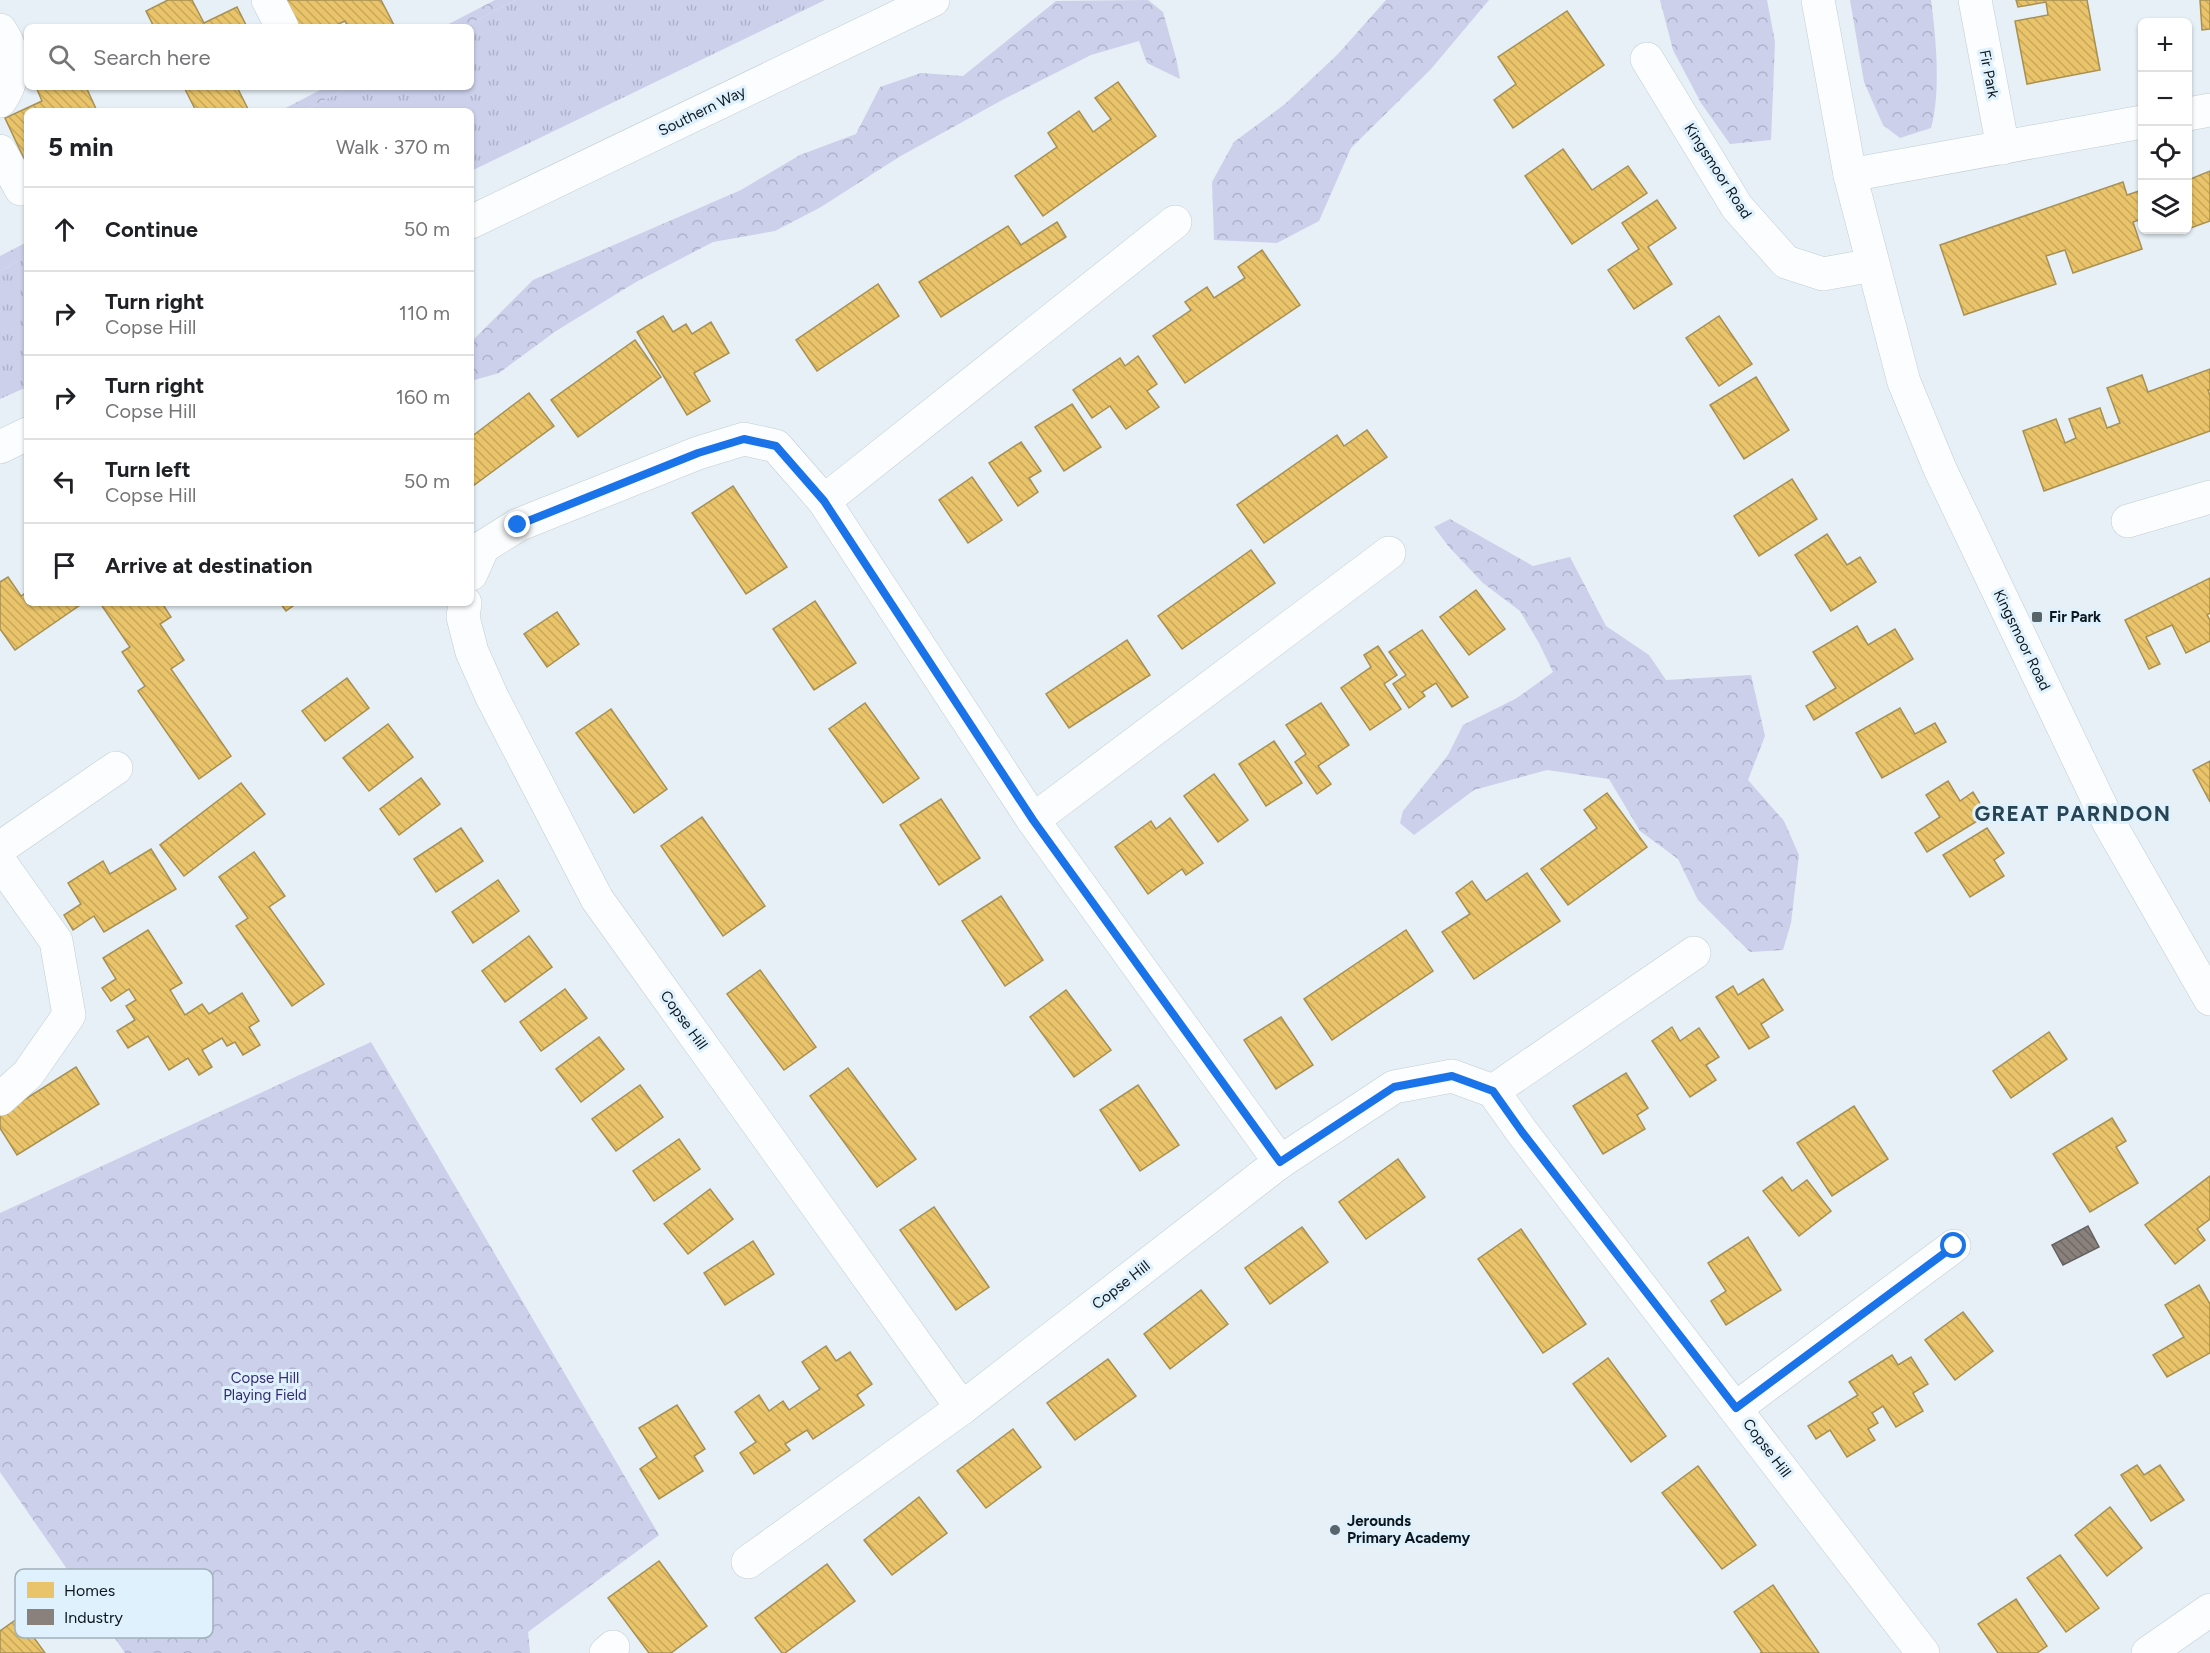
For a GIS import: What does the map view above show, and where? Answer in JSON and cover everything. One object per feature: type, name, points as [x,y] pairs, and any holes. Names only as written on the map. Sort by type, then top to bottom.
[{"type":"street","points":[[268,0],[280,24]]},
{"type":"street","name":"Southern Way","points":[[474,221],[933,0]]},
{"type":"street","name":"Kingsmoor Road","points":[[1818,0],[1850,175],[1904,382],[1940,469],[2108,821],[2210,999]]},
{"type":"street","name":"Fir Park","points":[[1975,0],[2003,148]]},
{"type":"street","points":[[0,30],[7,41],[12,58],[12,76],[7,92],[0,101]]},
{"type":"street","name":"Kingsmoor Road","points":[[1647,59],[1737,207],[1786,262],[1823,274],[1873,265]]},
{"type":"street","points":[[2192,113],[2210,110]]},
{"type":"street","points":[[1850,175],[2138,123]]},
{"type":"street","points":[[0,150],[21,189]]},
{"type":"street","points":[[824,501],[1175,222]]},
{"type":"street","points":[[0,447],[24,435]]},
{"type":"street","points":[[474,567],[483,547],[518,525],[698,453],[744,439],[776,446],[824,501],[1033,820],[1280,1162]]},
{"type":"street","points":[[2128,521],[2210,497]]},
{"type":"street","points":[[1033,820],[1389,553]]},
{"type":"street","name":"Copse Hill","points":[[465,606],[463,617],[472,652],[492,698],[597,899],[962,1408]]},
{"type":"street","points":[[0,848],[116,768]]},
{"type":"street","points":[[0,862],[56,941],[69,1015],[28,1074],[0,1099]]},
{"type":"street","points":[[1493,1091],[1694,953]]},
{"type":"street","name":"Copse Hill","points":[[748,1562],[962,1408],[1280,1162],[1394,1087],[1452,1076],[1493,1091],[1522,1132],[1923,1653]]},
{"type":"street","points":[[1736,1408],[1954,1246]]},
{"type":"street","points":[[2148,1653],[2210,1610]]},
{"type":"green space","points":[[495,0],[516,0],[470,24],[449,24]]},
{"type":"green space","points":[[516,0],[825,0],[474,170],[474,108],[310,108],[343,90],[474,90],[474,24],[470,24]]},
{"type":"green space","points":[[1148,0],[1163,12],[1180,79],[1147,63],[1139,41],[1091,55],[1004,99],[899,157],[821,207],[775,231],[713,242],[636,282],[556,331],[499,373],[474,380],[474,339],[533,280],[741,190],[800,155],[856,134],[880,87],[921,73],[963,76],[1056,1]]},
{"type":"green space","points":[[1386,0],[1489,0],[1431,69],[1351,148],[1319,221],[1277,243],[1214,240],[1212,182],[1234,142],[1285,104],[1338,54]]},
{"type":"green space","points":[[1660,0],[1767,0],[1775,42],[1771,140],[1730,144],[1701,103],[1673,50]]},
{"type":"green space","points":[[1850,0],[1931,0],[1937,82],[1931,128],[1900,138],[1883,125],[1864,82]]},
{"type":"green space","points":[[320,90],[343,90],[310,108],[286,108]]},
{"type":"green space","points":[[24,244],[24,259],[0,271],[0,256]]},
{"type":"green space","points":[[24,259],[24,388],[0,399],[0,271]]},
{"type":"green space","points":[[1450,519],[1533,566],[1570,557],[1606,626],[1649,655],[1666,680],[1751,675],[1765,736],[1748,780],[1784,821],[1799,855],[1791,923],[1783,950],[1750,952],[1698,900],[1678,859],[1640,831],[1609,779],[1547,770],[1474,790],[1414,835],[1400,823],[1403,811],[1448,755],[1463,725],[1517,698],[1553,672],[1520,611],[1483,583],[1449,547],[1434,527]]},
{"type":"green space","name":"Copse Hill Playing Field","points":[[371,1042],[659,1535],[528,1632],[530,1653],[125,1653],[115,1638],[213,1638],[213,1569],[67,1569],[0,1472],[0,1213]]},
{"type":"building: Homes","points":[[168,0],[192,0],[204,23],[237,7],[246,24],[152,24],[146,11]]},
{"type":"building: Homes","points":[[278,0],[381,0],[393,24],[346,24],[345,21],[338,24],[290,24]]},
{"type":"building: Homes","points":[[2016,0],[2087,0],[2100,70],[2027,84],[2015,21],[2048,15],[2046,2],[2018,7]]},
{"type":"building: Homes","points":[[2200,0],[2210,0],[2210,29],[2202,30]]},
{"type":"building: Homes","points":[[1567,11],[1604,65],[1513,128],[1494,100],[1516,84],[1498,57]]},
{"type":"building: Homes","points":[[1118,82],[1156,136],[1043,216],[1015,176],[1057,147],[1048,133],[1079,111],[1093,132],[1111,119],[1095,98]]},
{"type":"building: Homes","points":[[37,90],[87,90],[96,108],[27,108],[42,101]]},
{"type":"building: Homes","points":[[186,90],[238,90],[248,108],[194,108]]},
{"type":"building: Homes","points":[[24,109],[24,159],[5,118]]},
{"type":"building: Homes","points":[[1563,149],[1592,190],[1628,166],[1647,193],[1572,244],[1525,176]]},
{"type":"building: Homes","points":[[2210,171],[2210,221],[2192,228],[2192,180]]},
{"type":"building: Homes","points":[[2123,182],[2127,195],[2138,191],[2138,220],[2133,222],[2142,249],[2073,273],[2065,250],[2046,256],[2056,284],[1964,315],[1940,245]]},
{"type":"building: Homes","points":[[1657,200],[1676,228],[1648,247],[1672,284],[1634,309],[1608,270],[1639,249],[1622,223]]},
{"type":"building: Homes","points":[[1057,222],[1066,237],[941,317],[919,282],[1008,226],[1021,245]]},
{"type":"building: Homes","points":[[1262,250],[1300,305],[1185,383],[1153,336],[1191,310],[1185,302],[1207,287],[1214,298],[1245,278],[1238,267]]},
{"type":"building: Homes","points":[[878,284],[899,316],[817,371],[796,340]]},
{"type":"building: Homes","points":[[663,316],[673,332],[686,324],[692,334],[711,322],[729,353],[694,373],[710,401],[687,415],[637,332]]},
{"type":"building: Homes","points":[[1719,316],[1752,364],[1719,386],[1686,338]]},
{"type":"building: Homes","points":[[635,340],[661,377],[578,437],[551,400]]},
{"type":"building: Homes","points":[[1138,356],[1157,384],[1147,391],[1159,407],[1126,429],[1110,406],[1092,418],[1073,390],[1120,358],[1125,366]]},
{"type":"building: Homes","points":[[2210,369],[2210,390],[2208,390],[2210,431],[2044,491],[2023,431],[2056,419],[2065,443],[2076,438],[2069,419],[2100,408],[2107,428],[2120,423],[2107,388],[2142,375],[2148,392]]},
{"type":"building: Homes","points":[[1756,377],[1789,430],[1744,459],[1710,405]]},
{"type":"building: Homes","points":[[529,393],[554,426],[474,485],[474,435]]},
{"type":"building: Homes","points":[[1072,404],[1101,447],[1064,471],[1035,427]]},
{"type":"building: Homes","points":[[1367,430],[1387,457],[1264,543],[1237,505],[1337,435],[1344,446]]},
{"type":"building: Homes","points":[[1021,442],[1041,471],[1029,478],[1038,492],[1018,506],[989,463]]},
{"type":"building: Homes","points":[[972,477],[1002,520],[968,543],[939,500]]},
{"type":"building: Homes","points":[[1792,479],[1817,519],[1759,556],[1734,516]]},
{"type":"building: Homes","points":[[733,486],[787,567],[746,594],[692,513]]},
{"type":"building: Homes","points":[[1827,534],[1847,565],[1860,557],[1876,582],[1831,611],[1795,555]]},
{"type":"building: Homes","points":[[1251,550],[1275,583],[1182,649],[1158,616]]},
{"type":"building: Homes","points":[[8,577],[21,596],[24,594],[24,606],[79,606],[15,650],[0,629],[0,582]]},
{"type":"building: Homes","points":[[2210,578],[2210,613],[2207,615],[2210,620],[2210,641],[2186,653],[2172,625],[2146,637],[2160,664],[2149,669],[2125,620]]},
{"type":"building: Homes","points":[[1476,590],[1505,629],[1469,655],[1440,617]]},
{"type":"building: Homes","points":[[815,601],[856,663],[814,690],[773,629]]},
{"type":"building: Homes","points":[[102,606],[164,606],[171,617],[160,624],[184,660],[171,669],[231,756],[199,779],[138,691],[145,686],[122,652],[130,647]]},
{"type":"building: Homes","points":[[282,606],[293,606],[286,611]]},
{"type":"building: Homes","points":[[557,612],[579,644],[547,667],[524,634]]},
{"type":"building: Homes","points":[[1857,626],[1868,645],[1895,629],[1913,659],[1814,720],[1806,706],[1836,688],[1813,652]]},
{"type":"building: Homes","points":[[1422,630],[1468,697],[1452,707],[1436,683],[1422,692],[1425,696],[1409,708],[1393,684],[1406,675],[1389,652]]},
{"type":"building: Homes","points":[[1127,640],[1150,675],[1069,728],[1046,694]]},
{"type":"building: Homes","points":[[1378,646],[1397,675],[1384,684],[1401,709],[1370,730],[1341,688],[1371,667],[1364,655]]},
{"type":"building: Homes","points":[[347,678],[369,708],[325,741],[302,711]]},
{"type":"building: Homes","points":[[865,703],[919,778],[883,803],[829,729]]},
{"type":"building: Homes","points":[[1321,703],[1349,745],[1318,766],[1331,784],[1317,794],[1295,762],[1306,754],[1286,725]]},
{"type":"building: Homes","points":[[1900,708],[1915,734],[1935,723],[1946,742],[1882,778],[1856,733]]},
{"type":"building: Homes","points":[[611,709],[667,789],[634,813],[576,733]]},
{"type":"building: Homes","points":[[388,724],[413,757],[369,791],[343,758]]},
{"type":"building: Homes","points":[[1274,741],[1302,783],[1266,806],[1239,764]]},
{"type":"building: Homes","points":[[2210,761],[2210,802],[2193,770]]},
{"type":"building: Homes","points":[[1214,774],[1248,820],[1218,842],[1184,796]]},
{"type":"building: Homes","points":[[421,778],[440,804],[399,835],[380,809]]},
{"type":"building: Homes","points":[[1948,781],[1960,801],[1973,792],[1987,815],[1927,852],[1915,833],[1940,817],[1926,795]]},
{"type":"building: Homes","points":[[241,783],[265,814],[184,876],[160,845]]},
{"type":"building: Homes","points":[[1607,793],[1647,847],[1568,905],[1541,869],[1597,828],[1584,810]]},
{"type":"building: Homes","points":[[941,799],[980,858],[939,885],[900,825]]},
{"type":"building: Homes","points":[[702,817],[765,906],[723,936],[661,846]]},
{"type":"building: Homes","points":[[1170,818],[1203,863],[1186,875],[1182,869],[1148,894],[1115,847],[1151,821],[1156,829]]},
{"type":"building: Homes","points":[[461,828],[483,861],[436,892],[414,859]]},
{"type":"building: Homes","points":[[1987,828],[2004,853],[1994,860],[2004,876],[1970,897],[1943,855]]},
{"type":"building: Homes","points":[[151,849],[176,889],[104,932],[94,916],[73,930],[64,915],[81,904],[68,883],[103,861],[110,874]]},
{"type":"building: Homes","points":[[254,852],[285,896],[269,907],[324,984],[292,1006],[236,926],[248,918],[219,877]]},
{"type":"building: Homes","points":[[1527,873],[1560,921],[1474,979],[1442,932],[1470,914],[1456,893],[1472,881],[1486,901]]},
{"type":"building: Homes","points":[[498,880],[519,911],[473,943],[452,912]]},
{"type":"building: Homes","points":[[1001,896],[1043,960],[1005,986],[962,921]]},
{"type":"building: Homes","points":[[148,930],[182,983],[170,990],[185,1015],[202,1004],[209,1014],[242,993],[259,1021],[249,1027],[260,1045],[243,1055],[235,1042],[227,1046],[222,1038],[202,1050],[212,1067],[199,1075],[188,1058],[169,1070],[148,1036],[128,1048],[117,1031],[135,1020],[126,1006],[136,1000],[129,989],[111,1001],[102,988],[116,979],[103,958]]},
{"type":"building: Homes","points":[[1406,930],[1433,971],[1332,1040],[1304,999]]},
{"type":"building: Homes","points":[[529,936],[552,967],[505,1002],[482,971]]},
{"type":"building: Homes","points":[[760,970],[816,1047],[784,1070],[727,994]]},
{"type":"building: Homes","points":[[1763,979],[1783,1010],[1761,1024],[1769,1037],[1749,1049],[1716,997],[1733,986],[1738,995]]},
{"type":"building: Homes","points":[[565,989],[587,1018],[541,1051],[520,1022]]},
{"type":"building: Homes","points":[[1066,990],[1111,1050],[1074,1077],[1030,1017]]},
{"type":"building: Homes","points":[[1281,1017],[1313,1065],[1276,1089],[1244,1040]]},
{"type":"building: Homes","points":[[1672,1027],[1680,1041],[1699,1028],[1719,1057],[1706,1065],[1716,1080],[1690,1097],[1652,1041]]},
{"type":"building: Homes","points":[[2049,1032],[2067,1059],[2011,1098],[1993,1071]]},
{"type":"building: Homes","points":[[599,1037],[624,1069],[581,1102],[556,1069]]},
{"type":"building: Homes","points":[[76,1067],[99,1104],[17,1155],[0,1128],[0,1115]]},
{"type":"building: Homes","points":[[848,1068],[916,1159],[877,1187],[810,1096]]},
{"type":"building: Homes","points":[[1626,1073],[1648,1108],[1637,1115],[1645,1129],[1603,1154],[1573,1106]]},
{"type":"building: Homes","points":[[640,1085],[663,1117],[616,1151],[592,1119]]},
{"type":"building: Homes","points":[[1138,1085],[1179,1145],[1140,1171],[1100,1110]]},
{"type":"building: Homes","points":[[1854,1106],[1888,1159],[1832,1196],[1797,1143]]},
{"type":"building: Homes","points":[[2112,1118],[2126,1141],[2116,1147],[2138,1183],[2090,1212],[2053,1154]]},
{"type":"building: Homes","points":[[679,1139],[700,1169],[654,1201],[633,1171]]},
{"type":"building: Homes","points":[[1398,1159],[1425,1197],[1366,1239],[1339,1202]]},
{"type":"building: Homes","points":[[2210,1176],[2210,1219],[2197,1229],[2205,1240],[2175,1264],[2145,1225]]},
{"type":"building: Homes","points":[[1782,1177],[1792,1191],[1807,1180],[1831,1211],[1799,1236],[1763,1191]]},
{"type":"building: Homes","points":[[710,1189],[733,1219],[688,1254],[664,1224]]},
{"type":"building: Homes","points":[[934,1207],[989,1287],[956,1310],[900,1230]]},
{"type":"building: Homes","points":[[1302,1227],[1328,1262],[1270,1304],[1245,1268]]},
{"type":"building: Homes","points":[[1521,1229],[1586,1324],[1543,1353],[1478,1259]]},
{"type":"building: Homes","points":[[1748,1237],[1781,1290],[1726,1325],[1711,1301],[1726,1291],[1708,1263]]},
{"type":"building: Homes","points":[[753,1241],[774,1274],[725,1305],[704,1273]]},
{"type":"building: Homes","points":[[2199,1285],[2210,1304],[2210,1353],[2167,1377],[2153,1355],[2184,1337],[2165,1305]]},
{"type":"building: Homes","points":[[1201,1290],[1228,1324],[1170,1369],[1144,1334]]},
{"type":"building: Homes","points":[[1963,1312],[1993,1351],[1955,1380],[1925,1340]]},
{"type":"building: Homes","points":[[826,1346],[836,1361],[850,1352],[872,1384],[857,1395],[864,1405],[813,1439],[807,1430],[785,1444],[790,1450],[754,1474],[740,1453],[756,1442],[735,1412],[759,1395],[769,1411],[783,1401],[789,1410],[820,1389],[802,1362]]},
{"type":"building: Homes","points":[[1892,1355],[1898,1365],[1911,1357],[1928,1384],[1913,1393],[1923,1411],[1896,1427],[1883,1406],[1872,1413],[1878,1423],[1868,1429],[1875,1440],[1847,1457],[1830,1430],[1816,1439],[1808,1426],[1858,1395],[1849,1382]]},
{"type":"building: Homes","points":[[1608,1358],[1666,1436],[1631,1462],[1573,1384]]},
{"type":"building: Homes","points":[[1108,1359],[1136,1396],[1075,1440],[1047,1403]]},
{"type":"building: Homes","points":[[677,1405],[705,1449],[694,1456],[703,1471],[659,1499],[640,1469],[657,1457],[639,1428]]},
{"type":"building: Homes","points":[[1013,1429],[1041,1467],[986,1508],[957,1471]]},
{"type":"building: Homes","points":[[2137,1465],[2144,1475],[2160,1465],[2184,1500],[2151,1521],[2121,1475]]},
{"type":"building: Homes","points":[[1698,1466],[1756,1545],[1722,1569],[1662,1493]]},
{"type":"building: Homes","points":[[919,1497],[947,1533],[892,1575],[864,1540]]},
{"type":"building: Homes","points":[[2110,1507],[2142,1548],[2107,1576],[2075,1535]]},
{"type":"building: Homes","points":[[2060,1555],[2099,1608],[2066,1632],[2027,1578]]},
{"type":"building: Homes","points":[[659,1561],[707,1626],[671,1653],[649,1653],[608,1598]]},
{"type":"building: Homes","points":[[827,1564],[855,1601],[782,1653],[755,1618]]},
{"type":"building: Homes","points":[[1773,1585],[1819,1653],[1760,1653],[1762,1652],[1734,1612]]},
{"type":"building: Homes","points":[[2016,1599],[2047,1646],[2037,1653],[1998,1653],[1978,1624]]},
{"type":"building: Homes","points":[[15,1620],[15,1638],[34,1638],[45,1653],[0,1653],[0,1631]]},
{"type":"building: Industry","points":[[2088,1226],[2099,1247],[2063,1265],[2052,1245]]},
{"type":"place","name":"Fir Park","points":[[2037,617]]},
{"type":"place","name":"Jerounds Primary Academy","points":[[1335,1530]]},
{"type":"district","name":"GREAT PARNDON","points":[[2073,813]]},
{"type":"route","points":[[518,525],[698,453],[744,439],[776,446],[824,501],[1033,820],[1280,1162],[1394,1087],[1452,1076],[1493,1091],[1522,1132],[1736,1408],[1954,1246]]}]
